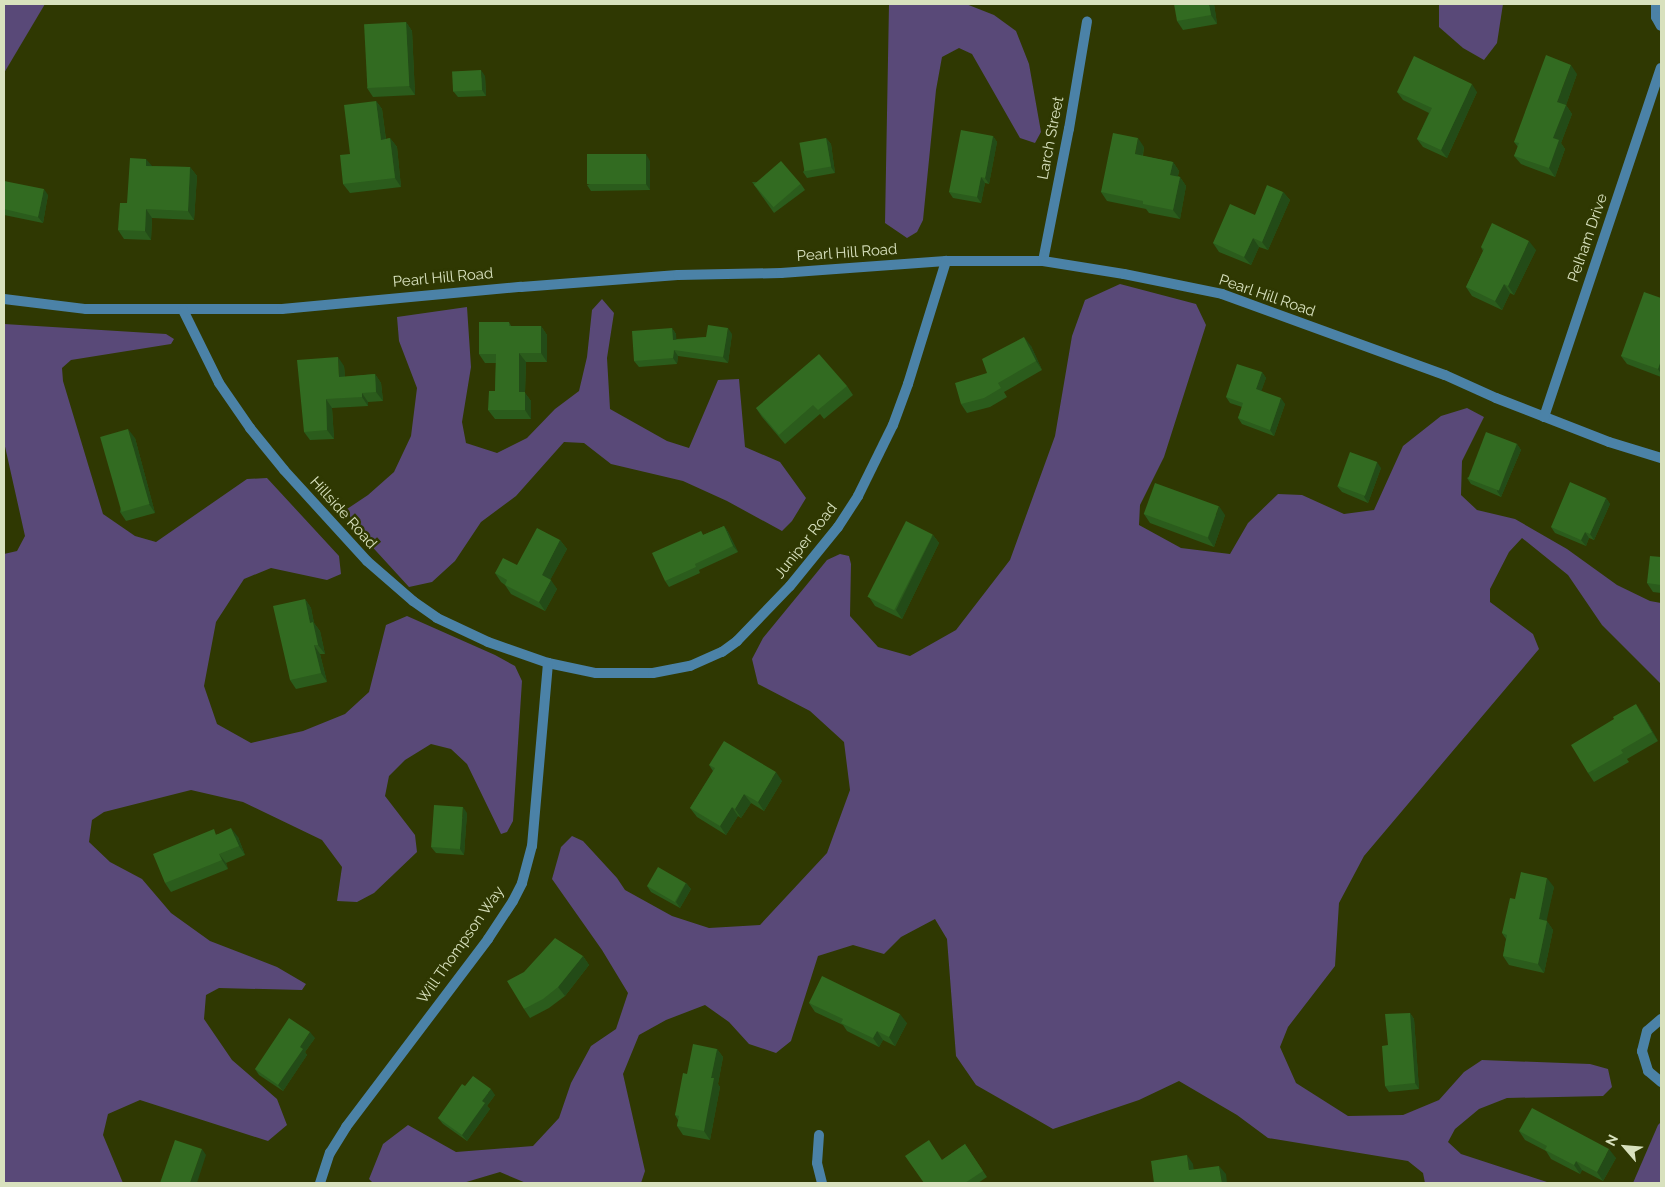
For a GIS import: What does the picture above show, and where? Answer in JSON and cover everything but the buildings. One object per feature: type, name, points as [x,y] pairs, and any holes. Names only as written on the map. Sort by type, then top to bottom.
[{"type":"street","points":[[1656,4],[1656,17],[1661,26]]},
{"type":"street","name":"Larch Street","points":[[1042,261],[1069,129],[1087,21]]},
{"type":"street","name":"Pelham Drive","points":[[1544,417],[1661,68]]},
{"type":"street","name":"Pearl Hill Road","points":[[4,299],[86,309],[282,309],[544,285],[946,261],[1042,261],[1124,274],[1222,294],[1444,375],[1544,417],[1661,458]]},
{"type":"street","name":"Juniper Road","points":[[548,664],[572,670],[616,674],[654,674],[674,670],[690,666],[722,652],[764,615],[814,558],[838,527],[858,496],[877,460],[908,384],[946,261]]},
{"type":"street","name":"Hillside Road","points":[[183,310],[219,383],[240,415],[284,470],[367,561],[437,618],[488,642],[548,664]]},
{"type":"street","name":"Will Thompson Way","points":[[320,1183],[323,1168],[337,1140],[488,939],[513,901],[522,883],[528,866],[534,837],[548,664]]},
{"type":"street","points":[[1661,1019],[1647,1031],[1642,1051],[1648,1071],[1661,1082]]},
{"type":"street","points":[[818,1135],[817,1163],[822,1183]]},
{"type":"shaded area","points":[[4,4],[45,4],[4,73]]},
{"type":"shaded area","points":[[889,4],[966,4],[994,15],[1016,31],[1029,64],[1041,132],[1035,143],[1020,138],[972,54],[959,48],[942,57],[936,90],[923,220],[917,232],[907,238],[885,223]]},
{"type":"shaded area","points":[[1439,4],[1503,4],[1497,43],[1484,60],[1463,48],[1439,27]]},
{"type":"shaded area","points":[[1120,284],[1196,304],[1206,325],[1164,457],[1140,505],[1139,525],[1181,548],[1230,554],[1248,523],[1278,494],[1302,495],[1344,514],[1374,510],[1403,446],[1441,416],[1467,408],[1484,417],[1462,461],[1461,495],[1477,510],[1515,519],[1567,549],[1617,585],[1650,601],[1661,603],[1661,684],[1602,625],[1568,575],[1522,538],[1509,552],[1490,589],[1490,602],[1533,634],[1539,649],[1364,856],[1339,903],[1335,966],[1288,1027],[1280,1047],[1296,1083],[1348,1116],[1403,1115],[1439,1100],[1464,1072],[1482,1060],[1590,1064],[1608,1069],[1612,1087],[1603,1096],[1507,1098],[1479,1109],[1455,1129],[1448,1142],[1461,1154],[1550,1183],[1425,1183],[1423,1173],[1408,1161],[1268,1138],[1237,1115],[1179,1081],[1139,1100],[1053,1129],[976,1085],[956,1056],[947,939],[935,919],[901,937],[884,954],[853,945],[818,956],[791,1041],[776,1053],[749,1044],[729,1022],[705,1005],[666,1020],[639,1035],[623,1074],[645,1171],[641,1183],[526,1183],[500,1172],[463,1183],[373,1183],[369,1179],[383,1144],[408,1125],[456,1152],[533,1146],[559,1118],[571,1083],[591,1046],[616,1029],[628,993],[602,950],[552,879],[561,847],[572,836],[583,841],[617,878],[625,890],[672,916],[709,928],[760,925],[827,853],[850,790],[844,742],[810,711],[758,684],[752,659],[763,638],[827,560],[840,554],[849,556],[851,564],[850,616],[878,647],[910,656],[956,630],[1010,560],[1055,436],[1072,336],[1085,300]]},
{"type":"shaded area","points":[[602,299],[614,313],[607,358],[610,409],[667,441],[689,448],[718,380],[739,379],[745,447],[780,462],[806,498],[792,521],[782,531],[727,501],[683,481],[611,464],[584,443],[564,442],[516,496],[481,522],[455,561],[432,582],[409,587],[355,528],[347,509],[368,495],[394,472],[411,436],[417,388],[399,341],[397,317],[467,307],[471,367],[462,422],[466,443],[497,453],[527,438],[555,409],[579,391],[587,357],[592,310]]},
{"type":"shaded area","points":[[4,324],[166,334],[174,339],[171,344],[71,360],[62,368],[63,381],[103,514],[135,536],[156,542],[247,479],[267,478],[339,556],[341,574],[327,580],[271,568],[244,579],[216,622],[204,686],[217,724],[251,743],[303,731],[345,714],[369,692],[386,625],[407,616],[495,655],[515,666],[522,681],[513,821],[507,832],[501,834],[467,764],[451,749],[431,744],[405,760],[389,776],[385,796],[415,835],[417,852],[374,893],[357,902],[337,901],[342,867],[322,840],[243,802],[191,790],[104,812],[92,820],[89,842],[110,862],[142,879],[171,913],[210,941],[277,967],[306,984],[302,990],[219,988],[206,995],[204,1019],[232,1060],[277,1099],[287,1125],[268,1141],[140,1100],[108,1114],[103,1135],[123,1183],[4,1183],[4,554],[17,551],[25,536],[4,442]]},
{"type":"shaded area","points":[[1661,1122],[1661,1183],[1633,1183],[1658,1125]]}]
